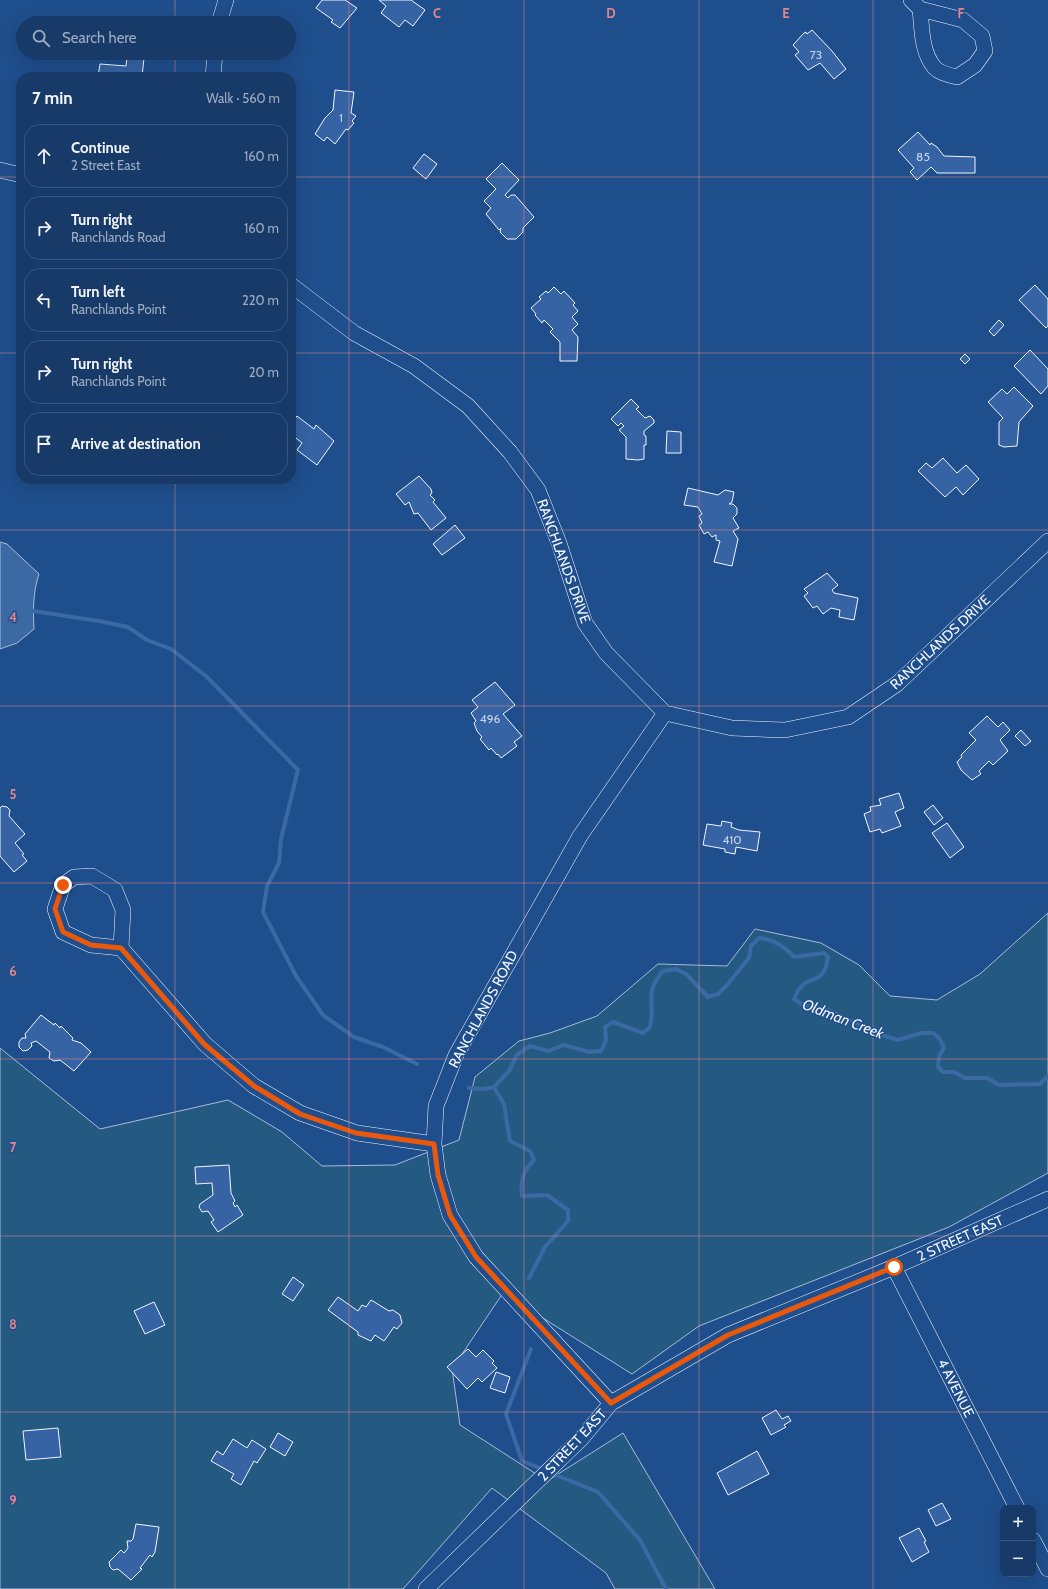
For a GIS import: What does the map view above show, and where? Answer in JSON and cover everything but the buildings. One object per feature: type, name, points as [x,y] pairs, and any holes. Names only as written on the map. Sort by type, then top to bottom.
[{"type":"street","points":[[221,16],[226,0]]},
{"type":"street","points":[[916,4],[963,20],[982,36],[985,51],[974,65],[957,76],[945,74],[934,67],[924,44],[916,4]]},
{"type":"street","points":[[213,72],[214,60]]},
{"type":"street","points":[[0,170],[16,174]]},
{"type":"street","name":"RANCHLANDS DRIVE","points":[[296,289],[354,333],[414,366],[468,406],[510,452],[538,490],[559,542],[585,623],[606,653],[665,713],[732,728],[785,730],[848,717],[897,684],[1048,541]]},
{"type":"street","name":"RANCHLANDS ROAD","points":[[611,1403],[476,1257],[450,1215],[438,1175],[434,1144],[436,1106],[456,1055],[580,836],[665,713]]},
{"type":"street","points":[[121,948],[123,910],[115,890],[92,876],[74,877],[63,885],[55,909],[63,932],[91,945],[121,948],[204,1044],[254,1086],[300,1114],[356,1133],[434,1144]]},
{"type":"street","name":"2 STREET EAST","points":[[426,1589],[582,1438],[611,1403],[728,1335],[894,1267],[1048,1198]]},
{"type":"street","name":"4 AVENUE","points":[[894,1267],[1015,1505]]},
{"type":"street","points":[[1034,1541],[1048,1569]]},
{"type":"shaded area","points":[[0,542],[7,544],[39,574],[34,601],[34,629],[17,643],[0,649]]},
{"type":"shaded area","points":[[1048,913],[1048,1173],[949,1227],[699,1326],[632,1374],[503,1293],[452,1369],[460,1425],[547,1481],[623,1433],[715,1589],[615,1589],[606,1573],[492,1488],[403,1589],[0,1589],[0,1048],[100,1129],[228,1100],[282,1132],[322,1166],[395,1165],[459,1140],[475,1077],[519,1041],[550,1033],[597,1016],[658,964],[727,966],[755,929],[821,943],[859,965],[890,996],[937,1000],[980,974]]},
{"type":"waterway","points":[[33,611],[128,627],[147,640],[171,649],[206,676],[298,770],[281,839],[279,863],[267,886],[263,912],[296,976],[323,1015],[354,1037],[383,1047],[417,1064]]},
{"type":"waterway","name":"Oldman Creek","points":[[494,1087],[509,1071],[517,1055],[530,1046],[548,1051],[564,1045],[589,1052],[601,1051],[606,1040],[605,1027],[613,1022],[643,1033],[650,1027],[653,986],[663,971],[676,969],[686,974],[708,997],[718,994],[749,958],[751,946],[759,938],[778,944],[794,957],[824,953],[828,957],[826,966],[820,976],[804,984],[799,989],[794,999],[803,1005],[828,1010],[882,1035],[898,1040],[921,1033],[933,1033],[940,1039],[944,1048],[939,1056],[938,1067],[943,1072],[954,1072],[965,1078],[987,1078],[999,1085],[1040,1084],[1048,1076]]},
{"type":"waterway","points":[[494,1087],[504,1104],[510,1141],[530,1151],[534,1160],[527,1168],[523,1176],[521,1186],[522,1196],[547,1195],[568,1210],[568,1221],[545,1247],[529,1278]]},
{"type":"waterway","points":[[469,1088],[483,1089],[494,1087]]},
{"type":"waterway","points":[[531,1349],[506,1414],[522,1461],[545,1470]]},
{"type":"waterway","points":[[551,1473],[598,1492],[640,1540],[666,1589]]},
{"type":"route","points":[[63,885],[55,909],[63,932],[91,945],[121,948],[204,1044],[254,1086],[300,1114],[356,1133],[434,1144],[438,1175],[450,1215],[476,1257],[611,1403],[728,1335],[894,1267]]}]
